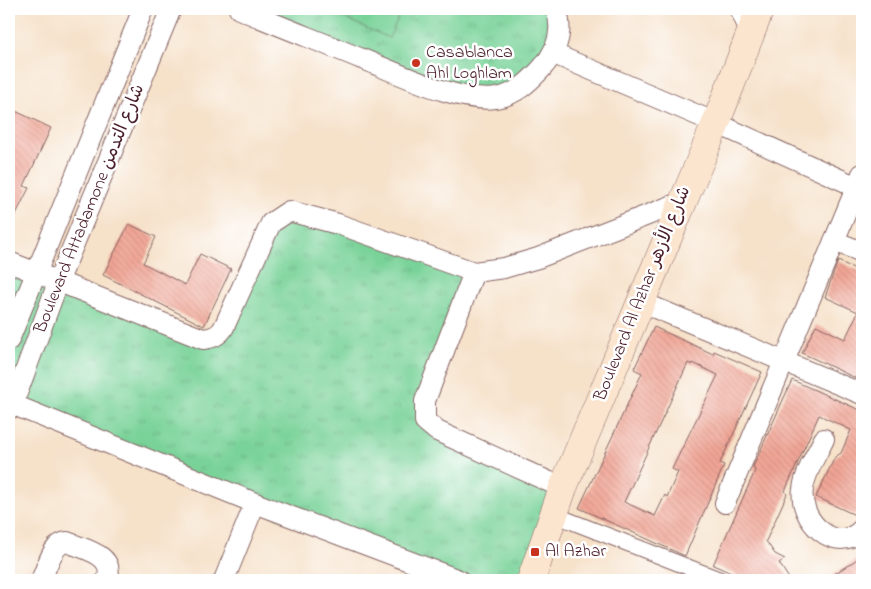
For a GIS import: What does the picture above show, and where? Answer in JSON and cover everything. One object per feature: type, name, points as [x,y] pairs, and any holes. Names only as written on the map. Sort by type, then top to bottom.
[{"type":"main road","name":"Boulevard Al Azhar شارع الأزهر","points":[[532,580],[563,488],[681,202],[716,123],[755,21]]},
{"type":"street","name":"Boulevard Attadamone شارع التدمن","points":[[9,340],[143,9]]},
{"type":"street","name":"Boulevard Attadamone شارع التدمن","points":[[10,406],[59,280],[171,9]]},
{"type":"street","points":[[239,9],[405,76],[467,97],[497,98],[512,94],[529,82],[554,54],[560,24],[556,9]]},
{"type":"street","points":[[740,9],[755,21]]},
{"type":"street","points":[[554,54],[716,123],[860,180],[783,360],[725,503]]},
{"type":"street","points":[[9,262],[59,280],[202,339],[213,338],[224,327],[271,223],[288,211],[338,224],[474,272],[504,268],[538,258],[681,202]]},
{"type":"street","points":[[834,241],[862,252]]},
{"type":"street","points":[[474,272],[426,401],[425,421],[437,431],[563,488]]},
{"type":"street","points":[[641,302],[862,394]]},
{"type":"street","points":[[10,406],[255,503],[459,580]]},
{"type":"street","points":[[824,439],[803,489],[805,513],[815,528],[834,538],[854,536],[862,529]]},
{"type":"street","points":[[224,580],[255,503]]},
{"type":"street","points":[[555,515],[721,580]]},
{"type":"street","points":[[41,580],[55,550],[62,543],[67,542],[100,556],[107,562],[110,568],[107,580]]},
{"type":"green space","points":[[244,9],[553,9],[556,58],[486,99]]},
{"type":"green space","points":[[324,9],[402,9],[389,38]]},
{"type":"green space","points":[[289,211],[474,272],[422,428],[567,493],[530,580],[434,580],[9,411],[9,261],[205,342]]},
{"type":"building","points":[[9,108],[51,128],[24,186],[29,188],[9,228]]},
{"type":"building","points":[[129,224],[156,237],[143,263],[185,285],[200,254],[231,269],[204,326],[103,275]]},
{"type":"building","points":[[838,261],[862,272],[862,381],[802,353],[816,325],[845,339],[858,312],[825,297]]},
{"type":"building","points":[[654,327],[713,354],[714,351],[762,372],[720,463],[724,465],[685,556],[579,508],[642,373],[634,369]],"holes":[[[688,363],[692,365],[693,363],[718,375],[672,469],[678,472],[667,497],[665,495],[655,516],[624,502]]]},
{"type":"building","points":[[792,380],[860,410],[862,406],[862,499],[855,515],[816,497],[835,457],[841,453],[851,430],[819,415],[785,491],[787,494],[766,541],[775,554],[785,559],[779,563],[790,580],[748,580],[713,565],[755,471],[753,467]]},
{"type":"building","points":[[862,556],[862,580],[825,580]]},
{"type":"place","name":"Casablanca Ahl Loghlam","points":[[416,63]]},
{"type":"place","name":"Al Azhar","points":[[535,552]]}]
